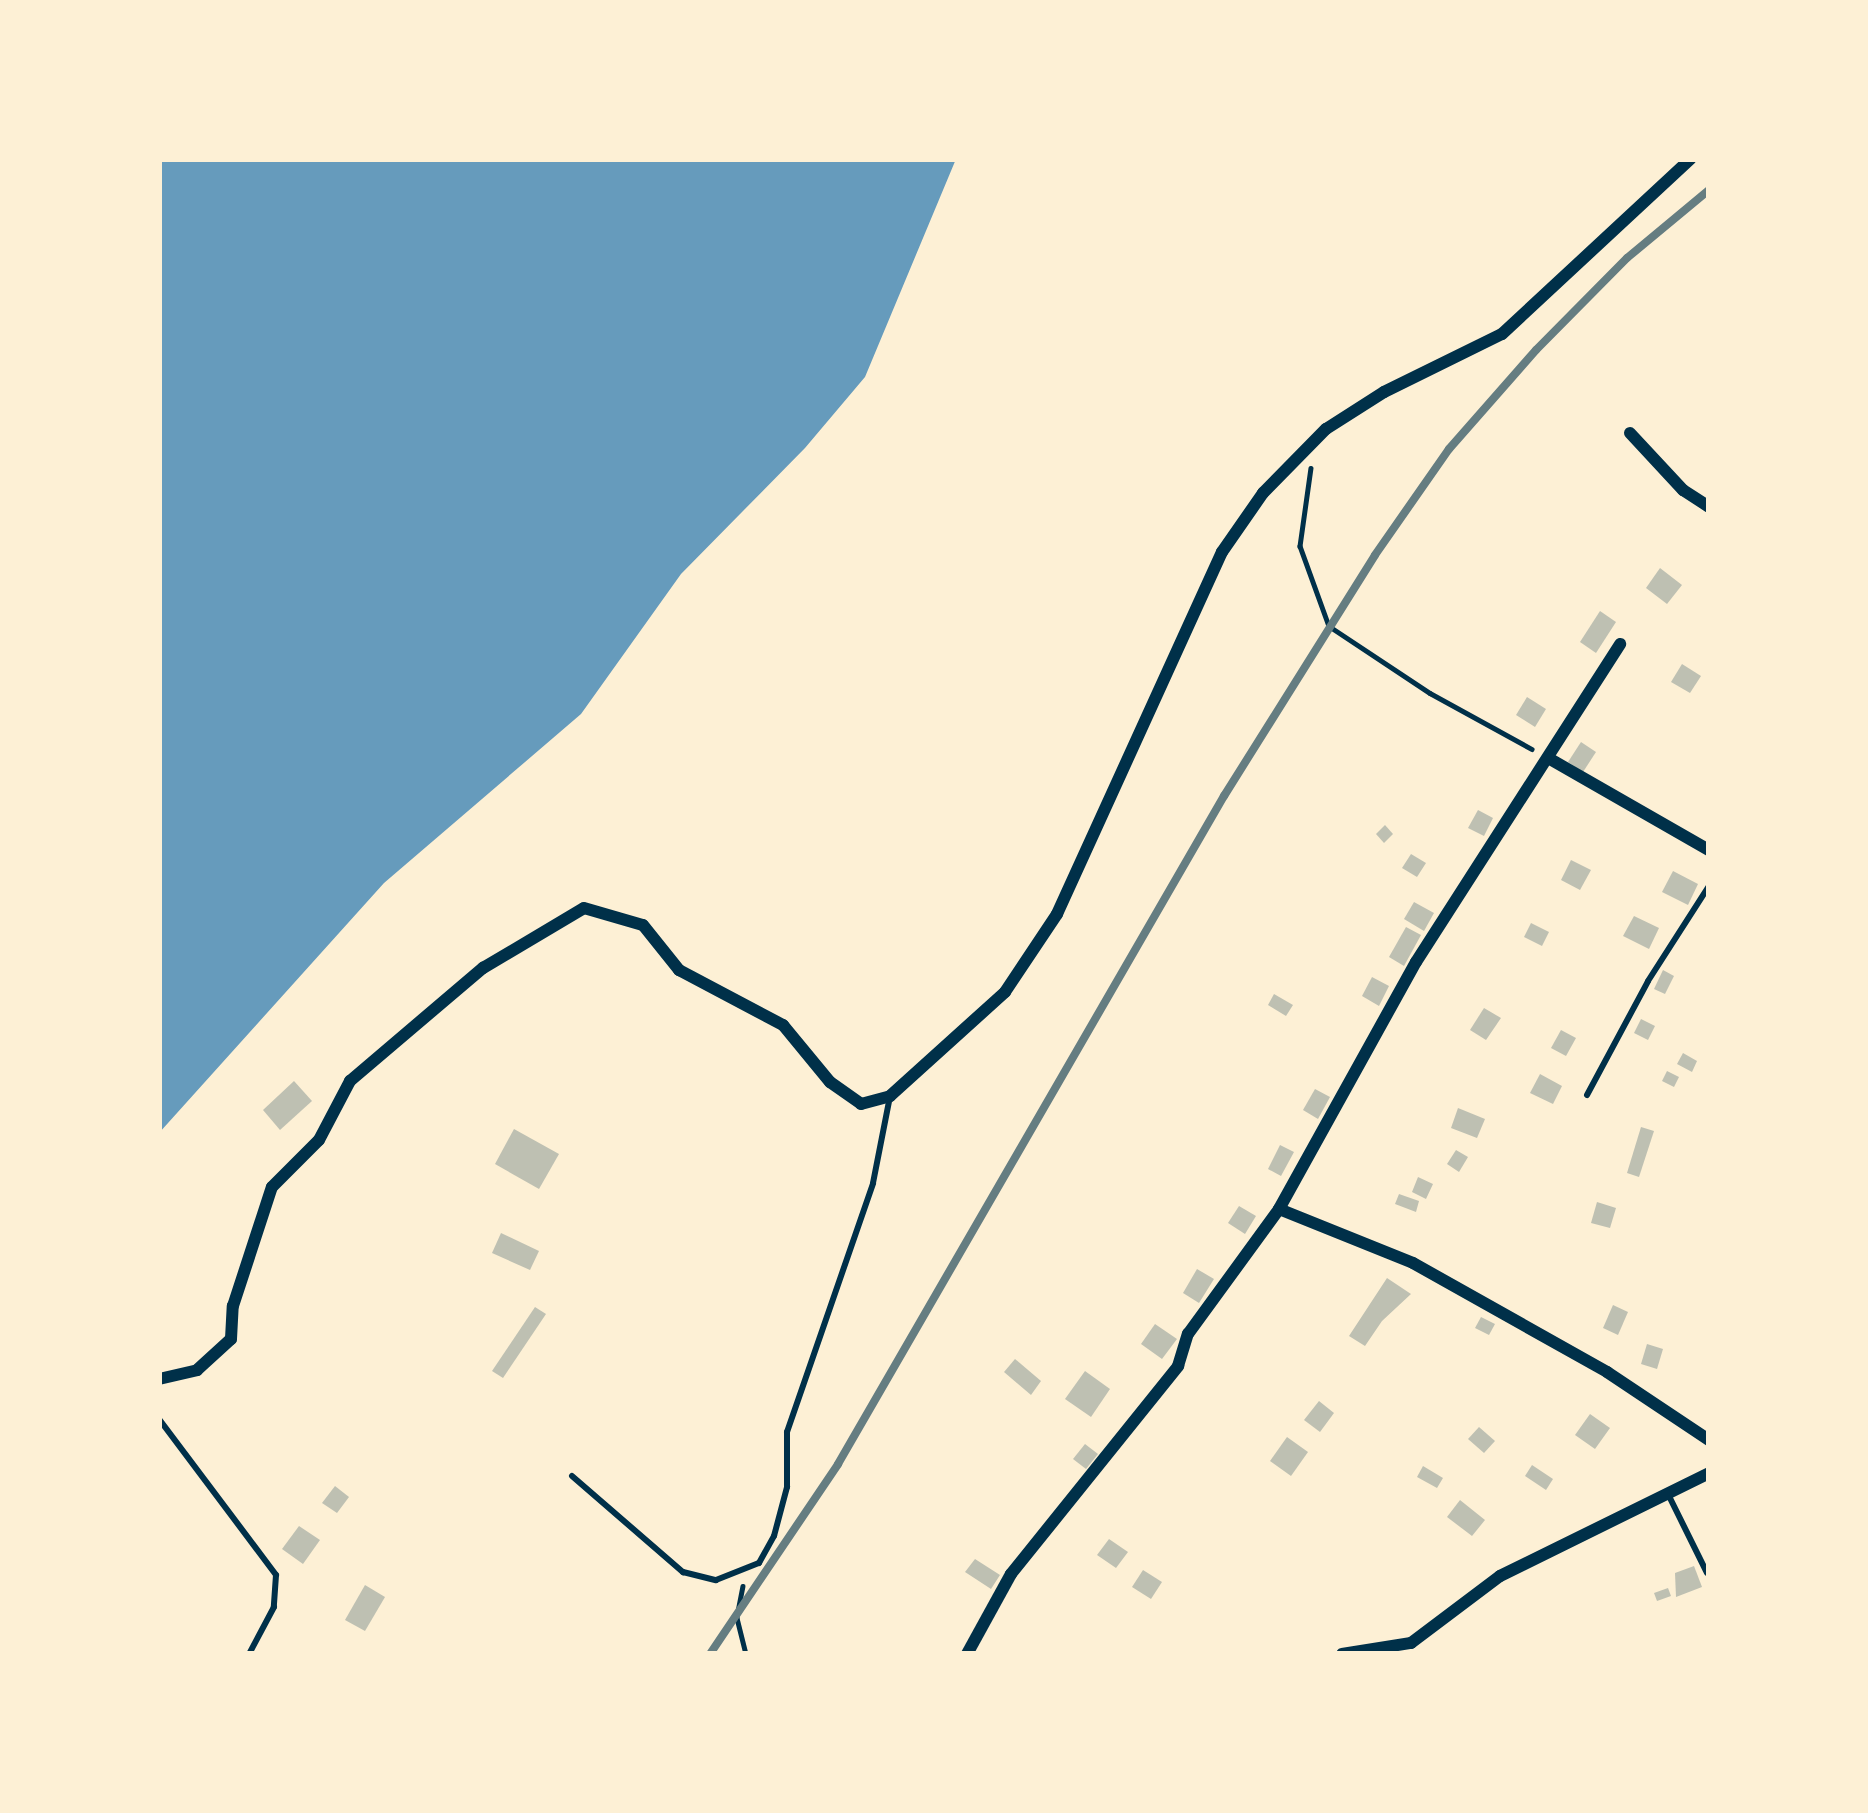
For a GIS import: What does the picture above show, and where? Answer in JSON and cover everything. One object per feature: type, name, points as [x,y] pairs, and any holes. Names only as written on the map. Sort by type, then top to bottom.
[{"type":"street","points":[[159,1379],[197,1370],[231,1339],[233,1306],[272,1186],[319,1140],[350,1081],[483,968],[584,908],[643,925],[679,970],[783,1025],[830,1082],[861,1104],[890,1096],[1005,992],[1057,914],[1222,552],[1263,493],[1326,430],[1384,392],[1502,334],[1690,159]]},
{"type":"street","points":[[1630,433],[1683,490],[1709,507]]},
{"type":"street","points":[[968,1654],[1011,1574],[1178,1366],[1188,1334],[1279,1209],[1416,962],[1620,644]]},
{"type":"street","points":[[1550,759],[1709,850]]},
{"type":"street","points":[[1279,1209],[1413,1263],[1607,1372],[1709,1440]]},
{"type":"street","points":[[1342,1654],[1411,1648],[1500,1576],[1709,1473]]},
{"type":"lane","points":[[1588,1095],[1648,981],[1709,886]]},
{"type":"lane","points":[[572,1476],[683,1572],[716,1580],[754,1565],[774,1536],[787,1487],[787,1432],[873,1183],[890,1120],[890,1096]]},
{"type":"lane","points":[[159,1420],[276,1575],[274,1607],[249,1654]]},
{"type":"lane","points":[[1668,1494],[1708,1573]]},
{"type":"path","points":[[1311,465],[1300,546],[1329,626],[1430,693],[1550,759]]},
{"type":"path","points":[[746,1654],[739,1641],[737,1598],[754,1565]]},
{"type":"water","points":[[159,159],[956,159],[865,377],[805,448],[681,574],[581,714],[384,883],[159,1133]]},
{"type":"building","points":[[1660,568],[1682,585],[1667,604],[1646,588]]},
{"type":"building","points":[[1600,611],[1616,622],[1596,653],[1580,642]]},
{"type":"building","points":[[1682,664],[1701,676],[1690,693],[1671,682]]},
{"type":"building","points":[[1527,697],[1546,709],[1535,727],[1516,715]]},
{"type":"building","points":[[1581,742],[1596,752],[1583,772],[1568,762]]},
{"type":"building","points":[[1478,810],[1493,818],[1484,836],[1468,828]]},
{"type":"building","points":[[1385,825],[1393,834],[1384,843],[1376,834]]},
{"type":"building","points":[[1411,854],[1426,863],[1417,877],[1402,868]]},
{"type":"building","points":[[1571,860],[1591,870],[1580,890],[1561,880]]},
{"type":"building","points":[[1673,871],[1698,884],[1688,905],[1662,892]]},
{"type":"building","points":[[1414,902],[1434,913],[1424,931],[1404,919]]},
{"type":"building","points":[[1634,916],[1659,928],[1649,949],[1623,936]]},
{"type":"building","points":[[1531,923],[1549,932],[1542,946],[1524,937]]},
{"type":"building","points":[[1406,927],[1421,935],[1404,966],[1389,957]]},
{"type":"building","points":[[1663,970],[1674,976],[1665,994],[1654,989]]},
{"type":"building","points":[[1372,977],[1389,986],[1379,1006],[1362,996]]},
{"type":"building","points":[[1274,994],[1293,1005],[1286,1016],[1268,1005]]},
{"type":"building","points":[[1484,1008],[1501,1018],[1486,1040],[1470,1030]]},
{"type":"building","points":[[1641,1019],[1655,1026],[1648,1040],[1634,1033]]},
{"type":"building","points":[[1561,1030],[1576,1038],[1566,1056],[1551,1048]]},
{"type":"building","points":[[1683,1053],[1697,1061],[1692,1072],[1677,1064]]},
{"type":"building","points":[[1667,1071],[1679,1077],[1674,1087],[1662,1081]]},
{"type":"building","points":[[1540,1074],[1562,1086],[1553,1104],[1530,1093]]},
{"type":"building","points":[[294,1081],[312,1101],[280,1130],[263,1110]]},
{"type":"building","points":[[1315,1089],[1330,1097],[1318,1119],[1303,1110]]},
{"type":"building","points":[[1458,1108],[1485,1119],[1477,1138],[1451,1128]]},
{"type":"building","points":[[1641,1127],[1654,1131],[1639,1177],[1627,1173]]},
{"type":"building","points":[[514,1129],[559,1154],[539,1189],[495,1164]]},
{"type":"building","points":[[1280,1145],[1294,1152],[1281,1176],[1268,1169]]},
{"type":"building","points":[[1456,1150],[1468,1157],[1459,1172],[1447,1164]]},
{"type":"building","points":[[1418,1177],[1433,1184],[1426,1199],[1412,1192]]},
{"type":"building","points":[[1399,1194],[1419,1201],[1416,1212],[1395,1204]]},
{"type":"building","points":[[1597,1202],[1616,1208],[1610,1228],[1591,1223]]},
{"type":"building","points":[[1239,1206],[1256,1216],[1245,1234],[1228,1223]]},
{"type":"building","points":[[501,1233],[539,1251],[530,1270],[492,1253]]},
{"type":"building","points":[[1197,1269],[1214,1279],[1199,1303],[1183,1293]]},
{"type":"building","points":[[1387,1278],[1411,1294],[1382,1321],[1365,1346],[1349,1336]]},
{"type":"building","points":[[1613,1305],[1628,1312],[1618,1335],[1603,1328]]},
{"type":"building","points":[[535,1307],[546,1314],[503,1378],[492,1371]]},
{"type":"building","points":[[1481,1317],[1495,1324],[1489,1335],[1475,1328]]},
{"type":"building","points":[[1155,1324],[1177,1339],[1162,1359],[1141,1344]]},
{"type":"building","points":[[1647,1344],[1663,1349],[1657,1369],[1641,1364]]},
{"type":"building","points":[[1015,1359],[1041,1381],[1031,1395],[1004,1372]]},
{"type":"building","points":[[1085,1371],[1110,1389],[1091,1417],[1065,1399]]},
{"type":"building","points":[[1319,1401],[1334,1413],[1320,1432],[1304,1420]]},
{"type":"building","points":[[1590,1414],[1610,1428],[1595,1449],[1575,1435]]},
{"type":"building","points":[[1479,1427],[1495,1441],[1484,1453],[1468,1439]]},
{"type":"building","points":[[1287,1437],[1308,1452],[1291,1476],[1270,1461]]},
{"type":"building","points":[[1085,1444],[1098,1454],[1086,1469],[1073,1459]]},
{"type":"building","points":[[1532,1465],[1553,1479],[1546,1490],[1525,1476]]},
{"type":"building","points":[[1423,1466],[1443,1478],[1437,1488],[1417,1477]]},
{"type":"building","points":[[335,1486],[349,1497],[337,1513],[322,1503]]},
{"type":"building","points":[[1460,1500],[1485,1520],[1472,1536],[1447,1517]]},
{"type":"building","points":[[299,1526],[320,1540],[303,1564],[282,1549]]},
{"type":"building","points":[[1109,1539],[1128,1552],[1116,1568],[1097,1555]]},
{"type":"building","points":[[975,1559],[1000,1575],[991,1589],[965,1572]]},
{"type":"building","points":[[1694,1566],[1702,1587],[1676,1597],[1675,1573]]},
{"type":"building","points":[[1143,1570],[1162,1582],[1151,1599],[1132,1587]]},
{"type":"building","points":[[365,1585],[385,1597],[365,1631],[345,1620]]},
{"type":"building","points":[[1668,1588],[1671,1596],[1657,1601],[1654,1593]]},
{"type":"railway","points":[[710,1654],[838,1464],[1224,796],[1375,555],[1449,449],[1536,350],[1627,258],[1709,190]]}]
